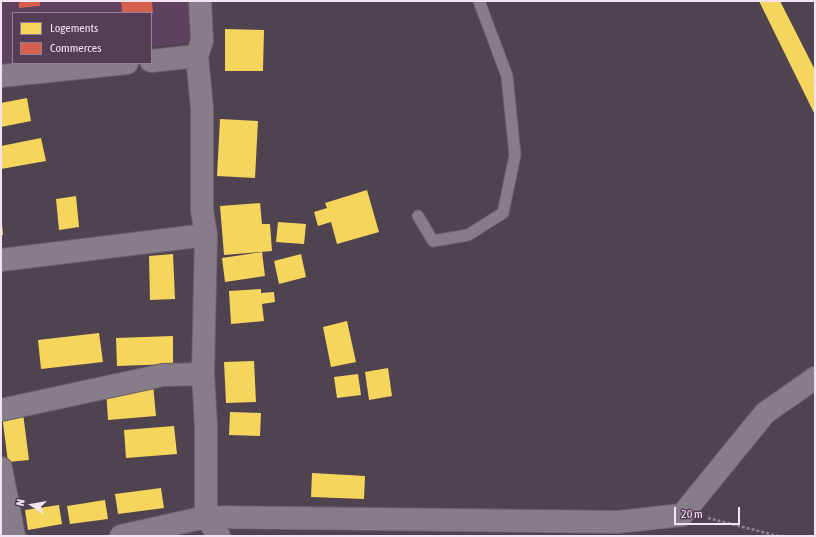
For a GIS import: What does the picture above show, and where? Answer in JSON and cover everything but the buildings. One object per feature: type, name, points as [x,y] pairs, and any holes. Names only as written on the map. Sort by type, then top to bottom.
[{"type":"street","points":[[200,1],[202,40],[197,56],[202,108],[202,210],[206,234],[203,374],[206,426],[202,526]]},
{"type":"street","points":[[152,61],[197,56]]},
{"type":"street","points":[[1,76],[117,64]]},
{"type":"street","points":[[1,260],[206,234]]},
{"type":"street","points":[[1,410],[163,375],[203,374]]},
{"type":"street","points":[[121,536],[202,526],[618,522],[682,515],[765,413],[815,378]]},
{"type":"street","points":[[1,468],[14,536]]},
{"type":"street","points":[[202,526],[219,536]]},
{"type":"lane","points":[[418,216],[433,241],[468,235],[503,212],[515,155],[507,76],[479,1]]},
{"type":"path","points":[[685,512],[778,536]]},
{"type":"shaded area","points":[[1,1],[200,1],[202,41],[152,47],[152,12],[12,12],[12,64],[17,64],[1,66]]}]
